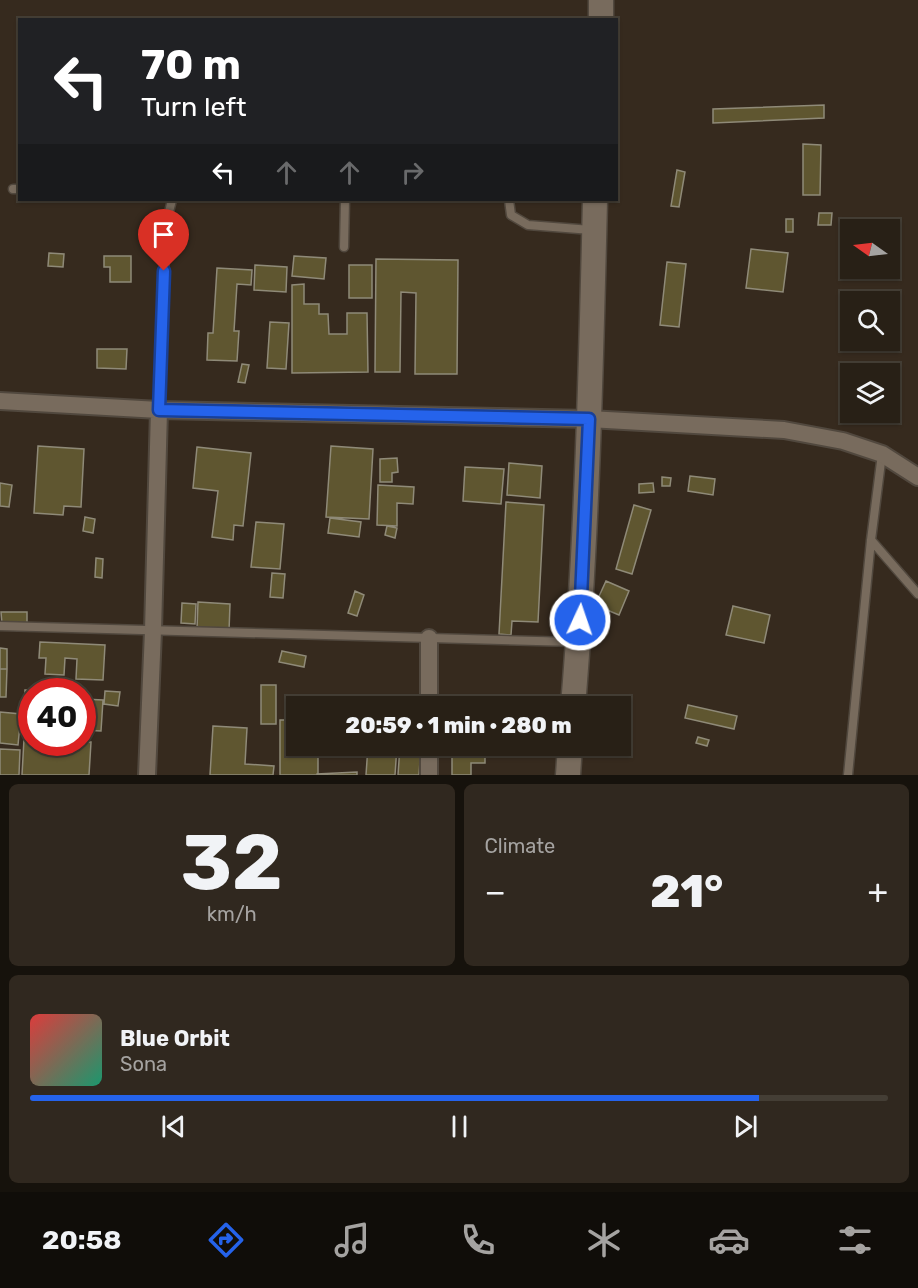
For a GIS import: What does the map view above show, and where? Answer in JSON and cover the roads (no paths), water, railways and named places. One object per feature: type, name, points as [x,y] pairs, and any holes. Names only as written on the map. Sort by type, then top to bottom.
[{"type":"street","points":[[601,0],[601,18]]},
{"type":"street","points":[[574,696],[579,642],[589,419],[596,201]]},
{"type":"street","points":[[0,401],[159,410],[589,419],[784,430],[843,441],[882,454],[918,477]]},
{"type":"street","points":[[147,775],[159,410]]},
{"type":"street","points":[[429,638],[429,696]]},
{"type":"street","points":[[429,756],[429,775]]},
{"type":"street","points":[[568,775],[569,756]]},
{"type":"lane","points":[[159,410],[166,224],[172,201]]},
{"type":"lane","points":[[344,247],[345,201]]},
{"type":"lane","points":[[509,201],[511,215],[528,225],[595,230]]},
{"type":"lane","points":[[848,775],[871,540],[882,454]]},
{"type":"lane","points":[[871,540],[918,594]]},
{"type":"lane","points":[[0,626],[579,642]]}]
